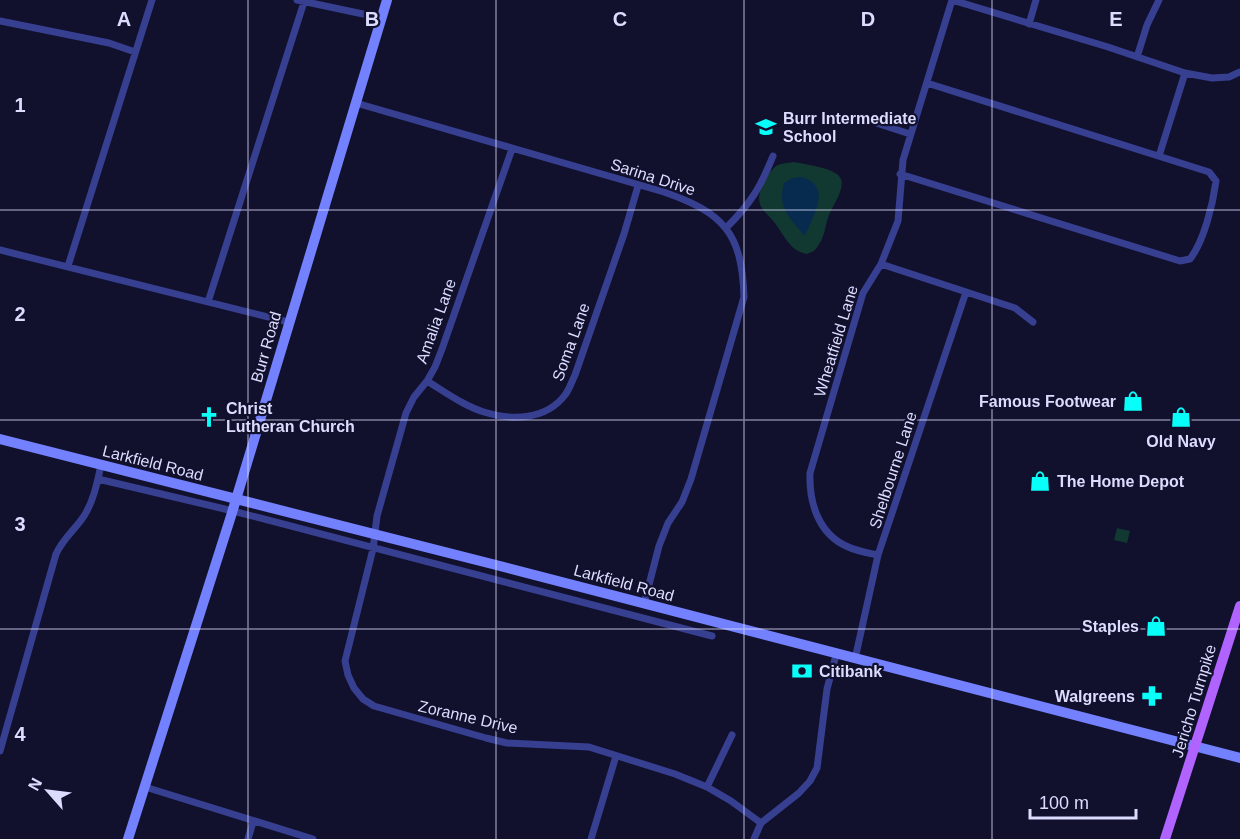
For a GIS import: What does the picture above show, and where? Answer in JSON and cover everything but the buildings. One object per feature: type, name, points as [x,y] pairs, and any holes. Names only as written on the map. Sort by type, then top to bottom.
[{"type":"main road","name":"Burr Road","points":[[128,839],[233,511],[288,322],[387,0]]},
{"type":"main road","name":"Larkfield Road","points":[[0,439],[1240,758]]},
{"type":"main road","name":"Jericho Turnpike","points":[[1165,839],[1240,606]]},
{"type":"street","points":[[68,266],[152,0]]},
{"type":"street","points":[[952,0],[1185,74],[1212,78],[1229,77],[1240,72]]},
{"type":"street","name":"Wheatfield Lane","points":[[878,555],[849,548],[835,540],[819,520],[813,507],[809,489],[810,473],[863,293],[880,264],[898,220],[900,174],[910,134],[952,0]]},
{"type":"street","points":[[1029,24],[1036,0]]},
{"type":"street","points":[[1137,57],[1147,24],[1159,0]]},
{"type":"street","points":[[208,302],[301,1],[382,18]]},
{"type":"street","points":[[0,21],[109,43],[135,52]]},
{"type":"street","points":[[1159,156],[1185,74]]},
{"type":"street","points":[[900,174],[1180,261],[1190,260],[1197,250],[1208,215],[1216,181],[1209,172],[927,83]]},
{"type":"street","name":"Sarina Drive","points":[[356,103],[689,201],[710,213],[727,227],[738,249],[743,272],[744,297],[691,479],[659,546],[644,604]]},
{"type":"street","points":[[867,120],[910,134]]},
{"type":"street","name":"Amalia Lane","points":[[375,534],[377,516],[406,414],[414,397],[427,381],[442,349],[512,149]]},
{"type":"street","points":[[727,227],[748,206],[759,189],[773,156]]},
{"type":"street","name":"Soma Lane","points":[[427,381],[484,412],[521,417],[538,415],[553,408],[566,394],[575,375],[624,234],[638,186]]},
{"type":"street","points":[[0,250],[288,322]]},
{"type":"street","points":[[880,264],[1015,308],[1033,322]]},
{"type":"street","name":"Shelbourne Lane","points":[[855,659],[878,555],[966,292]]},
{"type":"street","points":[[0,751],[56,554],[62,540],[88,510],[101,465]]},
{"type":"street","name":"Larkfield Road","points":[[98,479],[233,511],[712,636]]},
{"type":"street","name":"Zoranne Drive","points":[[375,534],[345,661],[354,688],[363,699],[389,712],[507,743],[589,747],[675,774],[707,787],[761,823]]},
{"type":"street","points":[[754,839],[761,823],[799,793],[810,782],[817,768],[827,689],[836,654]]},
{"type":"street","points":[[707,787],[732,735]]},
{"type":"street","points":[[591,839],[616,756]]},
{"type":"street","points":[[145,787],[313,839]]},
{"type":"street","points":[[248,839],[253,822]]},
{"type":"green space","points":[[794,162],[836,173],[842,185],[822,238],[816,249],[807,254],[791,246],[759,203],[759,195],[767,176],[776,166]]},
{"type":"green space","points":[[1117,528],[1130,531],[1127,543],[1114,540]]},
{"type":"water","points":[[802,177],[817,187],[819,195],[816,211],[805,236],[786,212],[782,199],[784,183],[793,178]]},
{"type":"place","name":"Burr Intermediate School","points":[[766,127]]},
{"type":"place","name":"Famous Footwear","points":[[1133,401]]},
{"type":"place","name":"Christ Lutheran Church","points":[[209,417]]},
{"type":"place","name":"Old Navy","points":[[1181,417]]},
{"type":"place","name":"The Home Depot","points":[[1040,481]]},
{"type":"place","name":"Staples","points":[[1156,626]]},
{"type":"place","name":"Citibank","points":[[802,671]]},
{"type":"place","name":"Walgreens","points":[[1152,696]]}]
